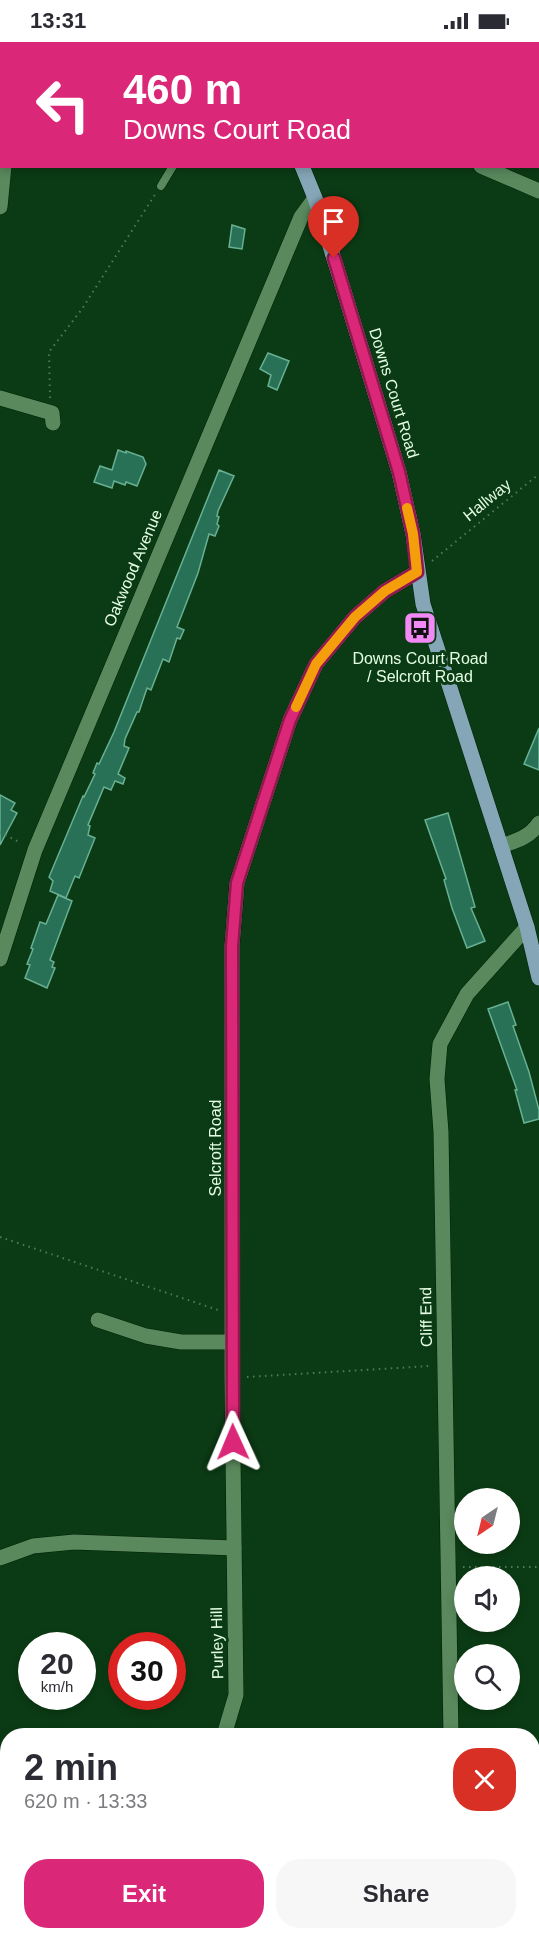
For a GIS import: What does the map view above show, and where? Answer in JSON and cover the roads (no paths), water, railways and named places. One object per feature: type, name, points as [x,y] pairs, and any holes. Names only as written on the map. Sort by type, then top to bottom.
[{"type":"main road","name":"Downs Court Road","points":[[303,168],[315,198],[399,472],[413,534],[423,603],[527,927],[539,978]]},
{"type":"street","points":[[0,207],[4,168]]},
{"type":"street","points":[[486,168],[539,191]]},
{"type":"street","name":"Oakwood Avenue","points":[[0,959],[35,850],[301,217],[315,198]]},
{"type":"street","points":[[0,398],[52,413]]},
{"type":"street","name":"Selcroft Road","points":[[234,1548],[232,946],[237,883],[290,720],[316,664],[355,617],[385,591],[417,572]]},
{"type":"street","points":[[501,846],[520,840],[534,831],[539,824]]},
{"type":"street","name":"Cliff End","points":[[451,1728],[442,1143],[437,1079],[440,1044],[467,994],[527,927]]},
{"type":"street","points":[[98,1320],[146,1336],[181,1342],[232,1342]]},
{"type":"street","points":[[0,1558],[33,1546],[74,1542],[234,1548]]},
{"type":"street","name":"Purley Hill","points":[[226,1728],[236,1695],[234,1548]]},
{"type":"lane","points":[[161,186],[172,168]]},
{"type":"place","name":"Downs Court Road / Selcroft Road","points":[[420,628]]}]
